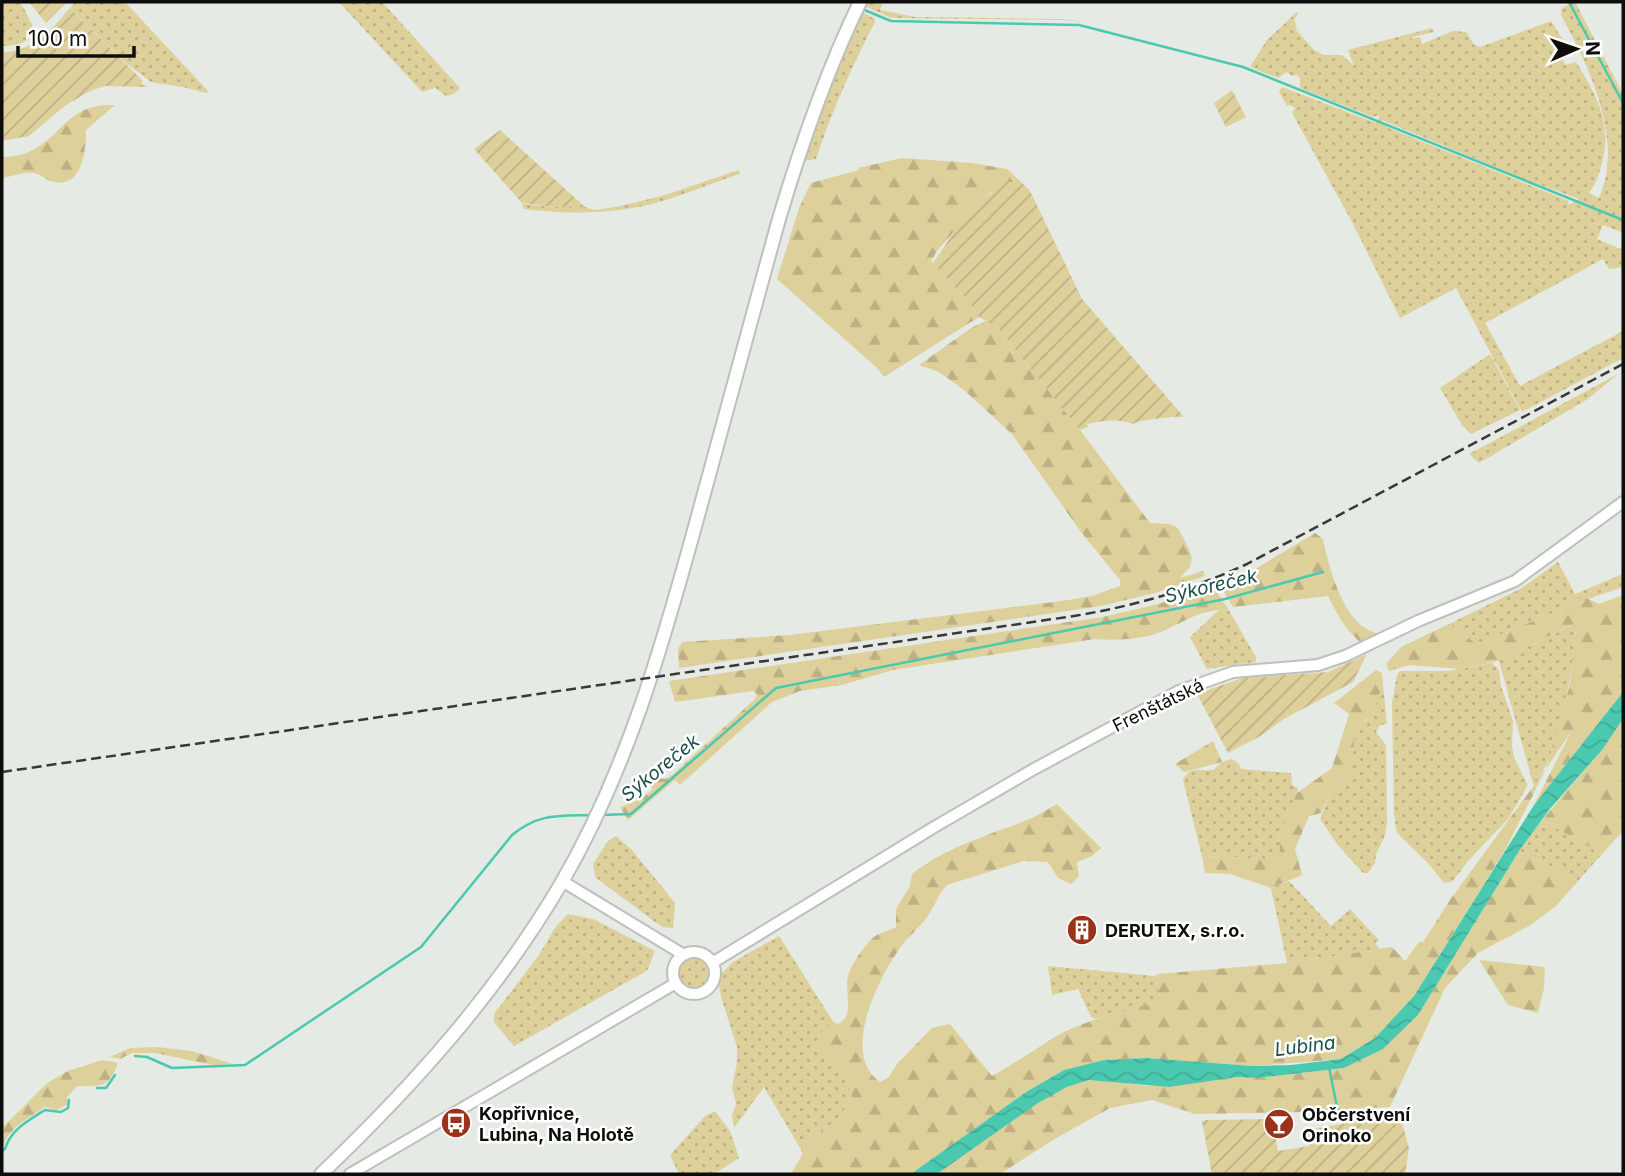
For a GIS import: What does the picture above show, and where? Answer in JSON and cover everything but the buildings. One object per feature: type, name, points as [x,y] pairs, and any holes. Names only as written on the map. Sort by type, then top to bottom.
[{"type":"main road","points":[[321,1174],[403,1093],[483,1001],[517,954],[562,881],[596,816],[628,744],[663,640],[799,154],[824,82],[860,2]]},
{"type":"main road","name":"Frenštátská","points":[[712,963],[936,826],[1034,769],[1179,691],[1233,672],[1326,663],[1368,646],[1427,617],[1515,581],[1623,502]]},
{"type":"main road","points":[[562,881],[684,955],[700,953],[712,963],[714,978],[705,991],[689,993],[676,983],[674,967],[684,955]]},
{"type":"main road","points":[[350,1174],[676,983]]},
{"type":"green space","points":[[2,2],[21,3],[32,24],[33,35],[26,41],[2,46]]},
{"type":"green space","points":[[29,2],[67,2],[46,23]]},
{"type":"green space","points":[[75,2],[125,2],[209,92],[151,82],[126,63],[70,8]]},
{"type":"green space","points":[[339,2],[382,2],[460,88],[454,94],[446,96],[435,88],[422,92]]},
{"type":"green space","points":[[867,2],[883,2],[880,10],[915,17],[1060,19],[1094,23],[1061,20],[891,18],[865,6]]},
{"type":"green space","points":[[1566,2],[1575,2],[1623,94],[1623,233],[1603,225],[1597,239],[1623,250],[1623,267],[1609,269],[1603,259],[1485,323],[1520,386],[1623,331],[1623,358],[1522,412],[1456,288],[1400,318],[1351,220],[1292,113],[1295,108],[1287,106],[1279,92],[1282,87],[1376,123],[1380,115],[1373,117],[1300,88],[1300,78],[1297,75],[1286,72],[1278,78],[1250,67],[1267,40],[1297,12],[1294,20],[1302,36],[1295,24],[1297,31],[1314,50],[1324,55],[1342,55],[1354,66],[1348,50],[1432,28],[1434,32],[1401,40],[1420,37],[1422,44],[1453,31],[1466,32],[1474,45],[1480,47],[1551,21],[1571,53],[1562,58],[1565,65],[1576,62],[1601,110],[1605,149],[1594,186],[1589,193],[1599,198],[1606,176],[1606,128],[1600,104],[1592,80],[1561,15],[1561,9],[1568,5]],"holes":[[[1382,120],[1579,199],[1568,205],[1569,201],[1380,123]]]},
{"type":"green space","points":[[70,8],[143,81],[141,84],[149,87],[105,86],[90,91],[66,105],[29,136],[2,141],[2,52],[32,44],[48,32]]},
{"type":"green space","points":[[862,12],[875,19],[875,22],[843,89],[816,159],[805,161],[829,90]]},
{"type":"green space","points":[[1232,90],[1246,117],[1226,127],[1214,103]]},
{"type":"green space","points":[[115,105],[86,130],[84,156],[77,173],[71,179],[54,182],[30,173],[2,178],[2,157],[19,155],[43,144],[81,112],[96,106]]},
{"type":"green space","points":[[500,130],[585,207],[522,203],[474,149]]},
{"type":"green space","points":[[902,158],[972,163],[1007,169],[1022,183],[1004,182],[984,198],[931,261],[969,302],[979,317],[884,377],[777,279],[799,208],[811,183]]},
{"type":"green space","points":[[739,170],[740,174],[682,195],[629,209],[559,212],[524,209],[522,204],[585,207],[594,210],[616,207],[662,196]]},
{"type":"green space","points":[[1004,182],[1022,183],[1029,189],[1082,299],[1184,417],[1133,424],[1104,421],[1087,424],[1088,427],[1080,430],[996,326],[979,317],[969,302],[933,263],[967,215],[992,193],[993,187]]},
{"type":"green space","points":[[987,320],[996,326],[1080,430],[1150,523],[1170,524],[1178,528],[1192,558],[1190,567],[1180,578],[1203,571],[1205,576],[1155,593],[1101,606],[679,668],[678,649],[682,642],[790,635],[1062,601],[1092,596],[1120,586],[1120,580],[1081,532],[1012,434],[965,391],[939,372],[919,365],[971,328]]},
{"type":"green space","points":[[1490,354],[1520,410],[1471,434],[1462,425],[1440,388]]},
{"type":"green space","points":[[1618,374],[1588,399],[1479,463],[1469,454]]},
{"type":"green space","points":[[1315,533],[1323,539],[1332,574],[1349,611],[1365,628],[1380,635],[1362,644],[1342,622],[1328,596],[1233,607],[1222,589]]},
{"type":"green space","points":[[1558,562],[1575,594],[1623,574],[1623,587],[1588,599],[1578,598],[1558,611],[1477,644],[1449,624],[1520,589]]},
{"type":"green space","points":[[1210,587],[1217,592],[1228,609],[1200,614],[1154,634],[1128,639],[1095,639],[893,670],[842,685],[800,691],[772,702],[680,785],[675,780],[628,820],[620,807],[641,799],[652,790],[651,782],[657,778],[665,779],[672,775],[755,699],[757,694],[753,691],[675,702],[669,681],[1103,617],[1158,604]]},
{"type":"green space","points":[[1623,595],[1623,692],[1534,805],[1572,730],[1546,769],[1569,688],[1576,630],[1573,624],[1499,661],[1461,669],[1409,665],[1389,671],[1386,664],[1401,647],[1449,624],[1477,644],[1558,611],[1578,598],[1584,597],[1599,604]]},
{"type":"green space","points":[[1228,609],[1256,657],[1256,662],[1207,669],[1190,637],[1219,610]]},
{"type":"green space","points":[[1574,624],[1576,630],[1564,711],[1552,751],[1534,787],[1499,661]]},
{"type":"green space","points":[[1367,654],[1353,682],[1228,753],[1197,694],[1242,678],[1328,672]]},
{"type":"green space","points":[[1492,663],[1499,670],[1501,686],[1513,721],[1514,758],[1528,785],[1508,819],[1453,881],[1444,883],[1397,833],[1394,815],[1392,703],[1397,675],[1400,671],[1448,671]]},
{"type":"green space","points":[[1376,670],[1382,673],[1383,684],[1374,710],[1356,731],[1348,778],[1330,794],[1321,813],[1309,816],[1295,849],[1302,875],[1271,888],[1230,874],[1205,873],[1202,856],[1269,859],[1278,857],[1278,837],[1297,793],[1332,768],[1349,714],[1334,703]]},
{"type":"green space","points":[[1383,684],[1387,724],[1380,725],[1376,732],[1386,745],[1387,822],[1375,863],[1368,873],[1363,873],[1337,844],[1320,819],[1330,794],[1348,778],[1356,731],[1361,723],[1366,721]]},
{"type":"green space","points":[[1623,719],[1623,831],[1602,854],[1542,820],[1602,750]]},
{"type":"green space","points":[[1213,741],[1222,762],[1184,772],[1175,764]]},
{"type":"green space","points":[[1231,759],[1242,769],[1291,773],[1292,785],[1298,788],[1278,837],[1278,857],[1269,859],[1202,856],[1183,780],[1192,770],[1213,770],[1222,762]]},
{"type":"green space","points":[[1546,769],[1505,850],[1414,996],[1375,1038],[1341,1059],[1253,1066],[1147,1058],[1104,1060],[1064,1070],[1026,1092],[911,1174],[791,1174],[803,1153],[805,1142],[838,1120],[852,1096],[848,1081],[840,1069],[818,1049],[818,1036],[832,1022],[838,1024],[844,1020],[848,1007],[848,975],[853,964],[875,936],[896,927],[896,909],[910,886],[912,874],[938,857],[1031,818],[1057,804],[1101,848],[1092,856],[1077,862],[1079,876],[1071,884],[1058,878],[1048,862],[1024,861],[947,885],[927,917],[893,958],[867,1014],[863,1053],[868,1069],[880,1082],[888,1078],[897,1064],[932,1028],[950,1024],[992,1076],[1066,1031],[1106,1016],[1161,1001],[1155,976],[1158,974],[1287,963],[1392,947],[1405,961],[1419,942],[1423,942],[1452,897]]},
{"type":"green space","points":[[1542,820],[1602,854],[1578,881],[1519,851]]},
{"type":"green space","points":[[616,836],[632,850],[675,903],[673,928],[663,927],[655,922],[595,877],[593,864],[608,841]]},
{"type":"green space","points":[[1519,851],[1578,881],[1556,906],[1529,926],[1478,953],[1445,988],[1390,1107],[1195,1114],[1152,1100],[1110,1108],[1000,1174],[937,1174],[992,1132],[1035,1104],[1077,1084],[1097,1079],[1147,1086],[1344,1068],[1383,1049],[1418,1015]]},
{"type":"green space","points":[[1289,881],[1331,926],[1350,909],[1379,940],[1375,943],[1380,949],[1287,963],[1271,888]]},
{"type":"green space","points":[[568,914],[593,919],[655,951],[648,969],[514,1046],[494,1022],[494,1014],[539,955],[556,926]]},
{"type":"green space","points":[[779,936],[834,1023],[818,1036],[818,1048],[844,1075],[852,1096],[838,1120],[805,1142],[803,1153],[764,1087],[734,1128],[732,1116],[736,1104],[732,1087],[737,1047],[721,997],[721,974],[733,962]]},
{"type":"green space","points":[[694,958],[700,959],[708,967],[708,979],[700,987],[694,988],[688,987],[680,979],[679,973],[680,967],[688,959]]},
{"type":"green space","points":[[1479,960],[1545,967],[1544,988],[1538,1013],[1508,1005]]},
{"type":"green space","points":[[1048,966],[1155,976],[1161,1001],[1095,1019],[1091,1017],[1078,989],[1052,995]]},
{"type":"green space","points":[[157,1047],[192,1051],[233,1064],[213,1065],[155,1053],[132,1053],[120,1059],[110,1057],[130,1048]]},
{"type":"green space","points":[[102,1060],[118,1063],[108,1081],[92,1086],[77,1086],[67,1097],[68,1104],[57,1110],[45,1107],[18,1125],[7,1137],[2,1148],[2,1128],[47,1083],[68,1071]]},
{"type":"green space","points":[[715,1111],[730,1131],[739,1158],[714,1174],[679,1174],[670,1155],[705,1116]]},
{"type":"green space","points":[[1272,1119],[1278,1151],[1309,1146],[1306,1130],[1342,1124],[1346,1119],[1401,1119],[1409,1148],[1405,1174],[1212,1174],[1202,1122]]},
{"type":"water","points":[[1623,692],[1623,719],[1602,750],[1549,810],[1519,851],[1418,1015],[1383,1049],[1344,1068],[1256,1078],[1237,1077],[1169,1087],[1089,1080],[1067,1087],[1038,1103],[937,1174],[911,1174],[1026,1092],[1064,1070],[1104,1060],[1147,1058],[1253,1066],[1291,1065],[1341,1059],[1375,1038],[1414,996],[1534,805]]},
{"type":"waterway","points":[[1569,2],[1623,103]]},
{"type":"waterway","points":[[862,9],[891,21],[1079,25],[1243,67],[1623,220]]},
{"type":"waterway","name":"Sýkoreček","points":[[601,815],[631,814],[776,688],[1225,599],[1323,572]]},
{"type":"waterway","name":"Sýkoreček","points":[[135,1056],[147,1057],[172,1068],[245,1065],[421,947],[512,835],[540,819],[591,815]]},
{"type":"waterway","points":[[1329,1067],[1338,1112]]},
{"type":"waterway","name":"Sýkoreček","points":[[97,1088],[106,1088],[115,1075]]},
{"type":"waterway","name":"Sýkoreček","points":[[2,1151],[21,1126],[45,1110],[61,1112],[68,1108],[69,1100]]},
{"type":"railway","points":[[2,772],[1074,616],[1140,602],[1205,582],[1247,564],[1623,364]]},
{"type":"place","name":"DERUTEX, s.r.o.","points":[[1082,930]]},
{"type":"place","name":"Kopřivnice, Lubina, Na Holotě","points":[[456,1123]]},
{"type":"place","name":"Občerstvení Orinoko","points":[[1279,1124]]},
{"type":"water label","name":"Lubina","points":[[1305,1046]]}]
